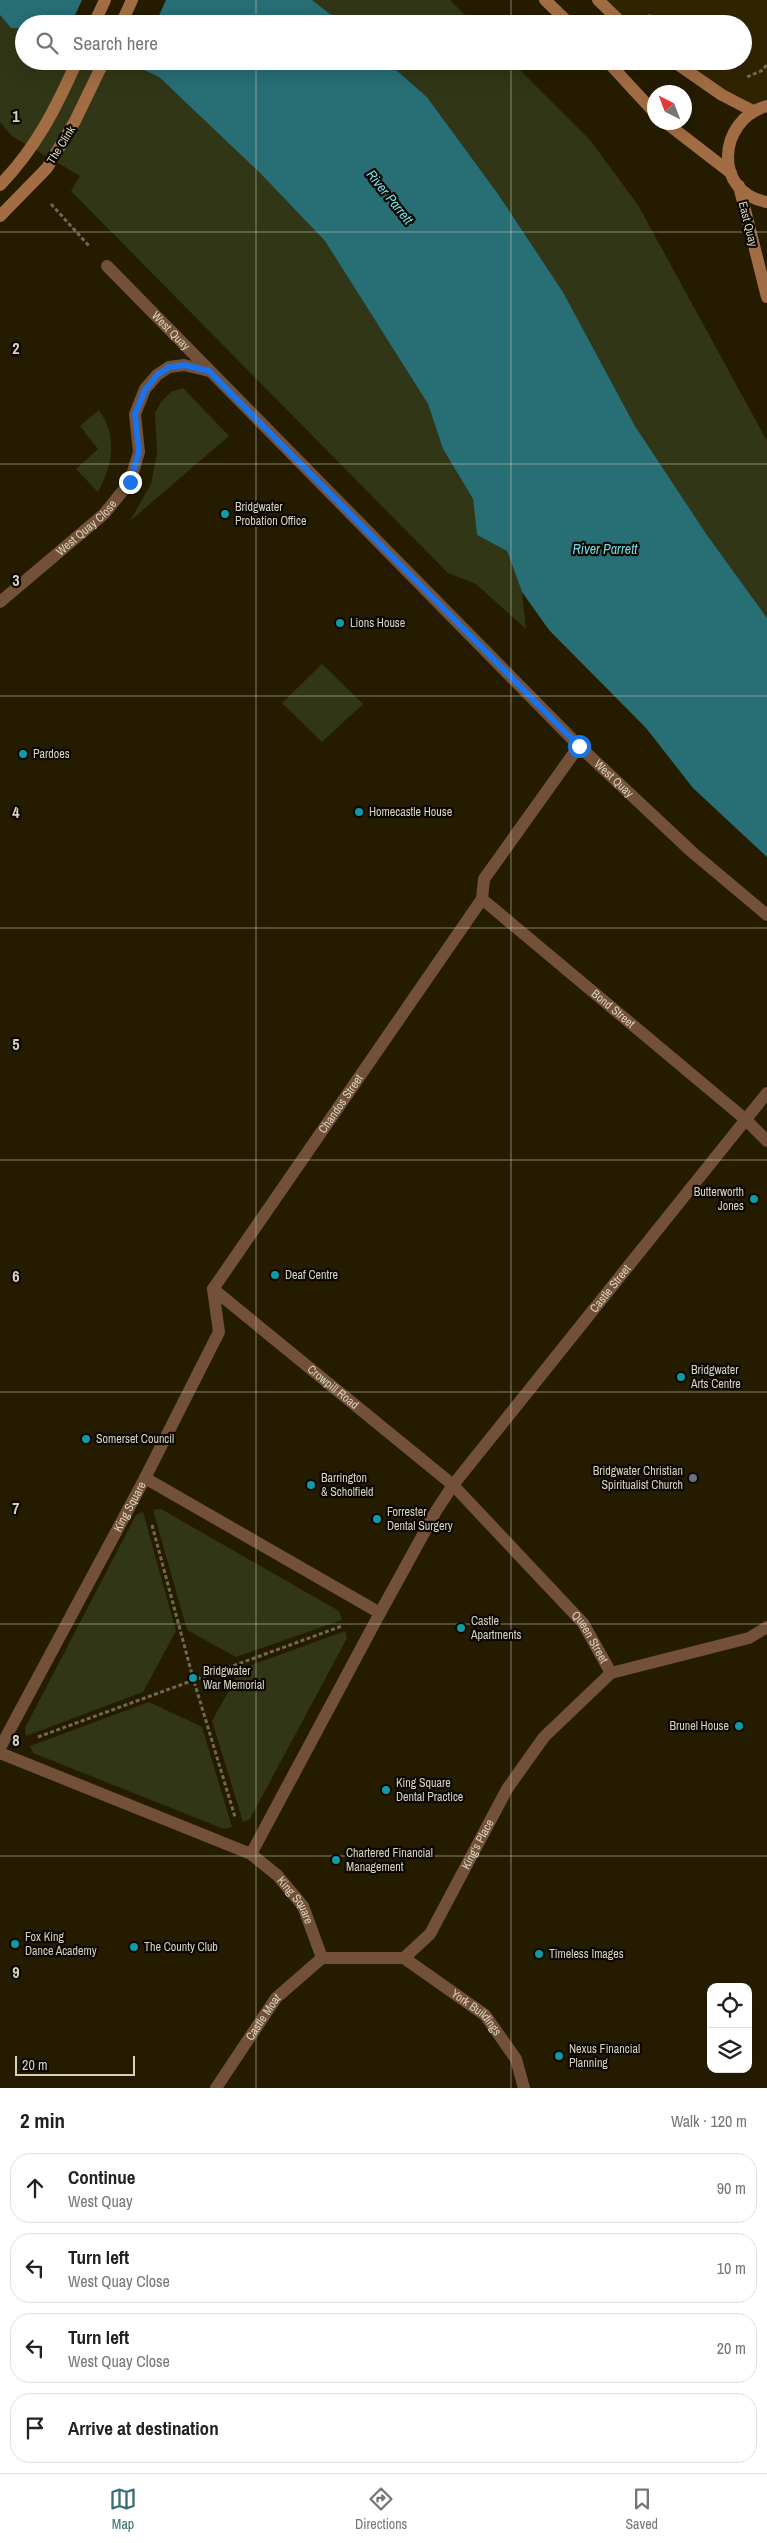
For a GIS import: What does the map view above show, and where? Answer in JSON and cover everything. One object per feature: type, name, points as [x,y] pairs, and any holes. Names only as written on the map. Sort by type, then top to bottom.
[{"type":"street","points":[[98,15],[104,0]]},
{"type":"street","points":[[125,15],[132,0]]},
{"type":"street","points":[[545,0],[561,15]]},
{"type":"street","points":[[598,0],[614,15]]},
{"type":"street","name":"The Clink","points":[[0,185],[29,154],[56,107],[73,70]]},
{"type":"street","name":"The Clink","points":[[0,216],[47,168],[76,121],[100,70]]},
{"type":"street","points":[[615,70],[647,104]]},
{"type":"street","points":[[686,70],[722,96],[753,111]]},
{"type":"street","points":[[767,106],[753,111],[741,120],[733,132],[728,145],[728,160],[731,173],[739,186],[750,196],[767,202]]},
{"type":"street","points":[[675,130],[731,173]]},
{"type":"street","name":"East Quay","points":[[739,186],[766,290]]},
{"type":"street","name":"West Quay","points":[[107,266],[579,746],[692,852],[767,914]]},
{"type":"street","name":"West Quay Close","points":[[0,602],[104,514],[130,482],[139,452],[135,414],[145,390],[157,375],[169,367],[184,365],[209,371]]},
{"type":"street","name":"Chandos Street","points":[[213,1289],[482,899],[484,878],[579,746]]},
{"type":"street","name":"Bond Street","points":[[482,899],[745,1119]]},
{"type":"street","name":"Castle Street","points":[[453,1485],[767,1094]]},
{"type":"street","points":[[745,1119],[767,1141]]},
{"type":"street","points":[[144,1478],[219,1332],[213,1289]]},
{"type":"street","name":"Crowpill Road","points":[[213,1289],[453,1485]]},
{"type":"street","name":"King Square","points":[[0,1748],[144,1478],[380,1613]]},
{"type":"street","points":[[251,1854],[380,1613],[436,1511],[453,1485]]},
{"type":"street","name":"Queen Street","points":[[453,1485],[583,1623],[611,1673],[749,1638],[767,1627]]},
{"type":"street","name":"King's Place","points":[[404,1958],[430,1934],[507,1789],[544,1738],[611,1673]]},
{"type":"street","name":"King Square","points":[[0,1753],[251,1854],[277,1875],[303,1906],[322,1958]]},
{"type":"street","points":[[322,1958],[404,1958]]},
{"type":"street","name":"Castle Moat","points":[[216,2088],[276,1998],[322,1958]]},
{"type":"street","name":"York Buildings","points":[[404,1958],[485,2015],[516,2059],[524,2088]]},
{"type":"path","points":[[32,183],[107,266]]},
{"type":"path","points":[[152,1522],[193,1678],[240,1832],[251,1854]]},
{"type":"path","points":[[31,1740],[193,1678],[380,1613]]},
{"type":"shaded area","points":[[598,0],[767,0],[767,106],[753,111],[687,70],[752,70],[752,15],[614,15]]},
{"type":"green space","points":[[312,0],[450,0],[465,15],[331,15]]},
{"type":"green space","points":[[0,15],[11,28],[15,28],[15,70],[144,70],[159,77],[260,173],[325,241],[428,404],[443,449],[473,499],[477,535],[507,551],[522,592],[526,629],[476,584],[448,573],[71,191],[80,176],[12,136],[0,122]]},
{"type":"green space","points":[[396,70],[520,70],[590,140],[638,205],[767,441],[767,618],[707,535],[635,426],[563,292],[498,194],[427,97]]},
{"type":"green space","points":[[183,388],[229,436],[130,521],[151,484],[157,452],[155,413],[161,402],[171,392]]},
{"type":"green space","points":[[99,410],[109,430],[111,451],[107,471],[98,492],[76,469],[98,449],[80,426]]},
{"type":"green space","points":[[322,664],[363,704],[322,742],[282,703]]},
{"type":"green space","points":[[161,1509],[339,1611],[342,1620],[236,1657],[187,1630],[153,1510]]},
{"type":"green space","points":[[143,1512],[176,1631],[143,1692],[26,1736],[25,1728],[136,1515]]},
{"type":"green space","points":[[345,1631],[347,1638],[250,1819],[243,1822],[212,1721],[241,1669]]},
{"type":"green space","points":[[149,1702],[202,1727],[232,1827],[224,1829],[33,1753],[30,1746]]},
{"type":"water","points":[[0,0],[312,0],[331,15],[15,15],[15,28],[11,28],[0,15]]},
{"type":"water","name":"River Parrett","points":[[144,70],[396,70],[427,97],[498,194],[563,292],[635,426],[707,535],[767,618],[767,857],[693,788],[646,728],[549,630],[522,592],[507,551],[477,535],[473,499],[443,449],[428,404],[325,241],[260,173],[159,77]]},
{"type":"pier","points":[[82,0],[166,0],[159,15],[75,15]]},
{"type":"place","name":"Bridgwater Probation Office","points":[[225,514]]},
{"type":"place","name":"Lions House","points":[[340,623]]},
{"type":"place","name":"Pardoes","points":[[23,754]]},
{"type":"place","name":"Homecastle House","points":[[359,812]]},
{"type":"place","name":"Butterworth Jones","points":[[754,1199]]},
{"type":"place","name":"Deaf Centre","points":[[275,1275]]},
{"type":"place","name":"Bridgwater Arts Centre","points":[[681,1377]]},
{"type":"place","name":"Somerset Council","points":[[86,1439]]},
{"type":"place","name":"Bridgwater Christian Spiritualist Church","points":[[693,1478]]},
{"type":"place","name":"Barrington & Scholfield","points":[[311,1485]]},
{"type":"place","name":"Forrester Dental Surgery","points":[[377,1519]]},
{"type":"place","name":"Castle Apartments","points":[[461,1628]]},
{"type":"place","name":"Bridgwater War Memorial","points":[[193,1678]]},
{"type":"place","name":"Brunel House","points":[[739,1726]]},
{"type":"place","name":"King Square Dental Practice","points":[[386,1790]]},
{"type":"place","name":"Chartered Financial Management","points":[[336,1860]]},
{"type":"place","name":"Fox King Dance Academy","points":[[15,1944]]},
{"type":"place","name":"The County Club","points":[[134,1947]]},
{"type":"place","name":"Timeless Images","points":[[539,1954]]},
{"type":"place","name":"Nexus Financial Planning","points":[[559,2056]]},
{"type":"route","points":[[130,482],[139,452],[135,414],[145,390],[157,375],[169,367],[184,365],[209,371],[579,746]]}]
